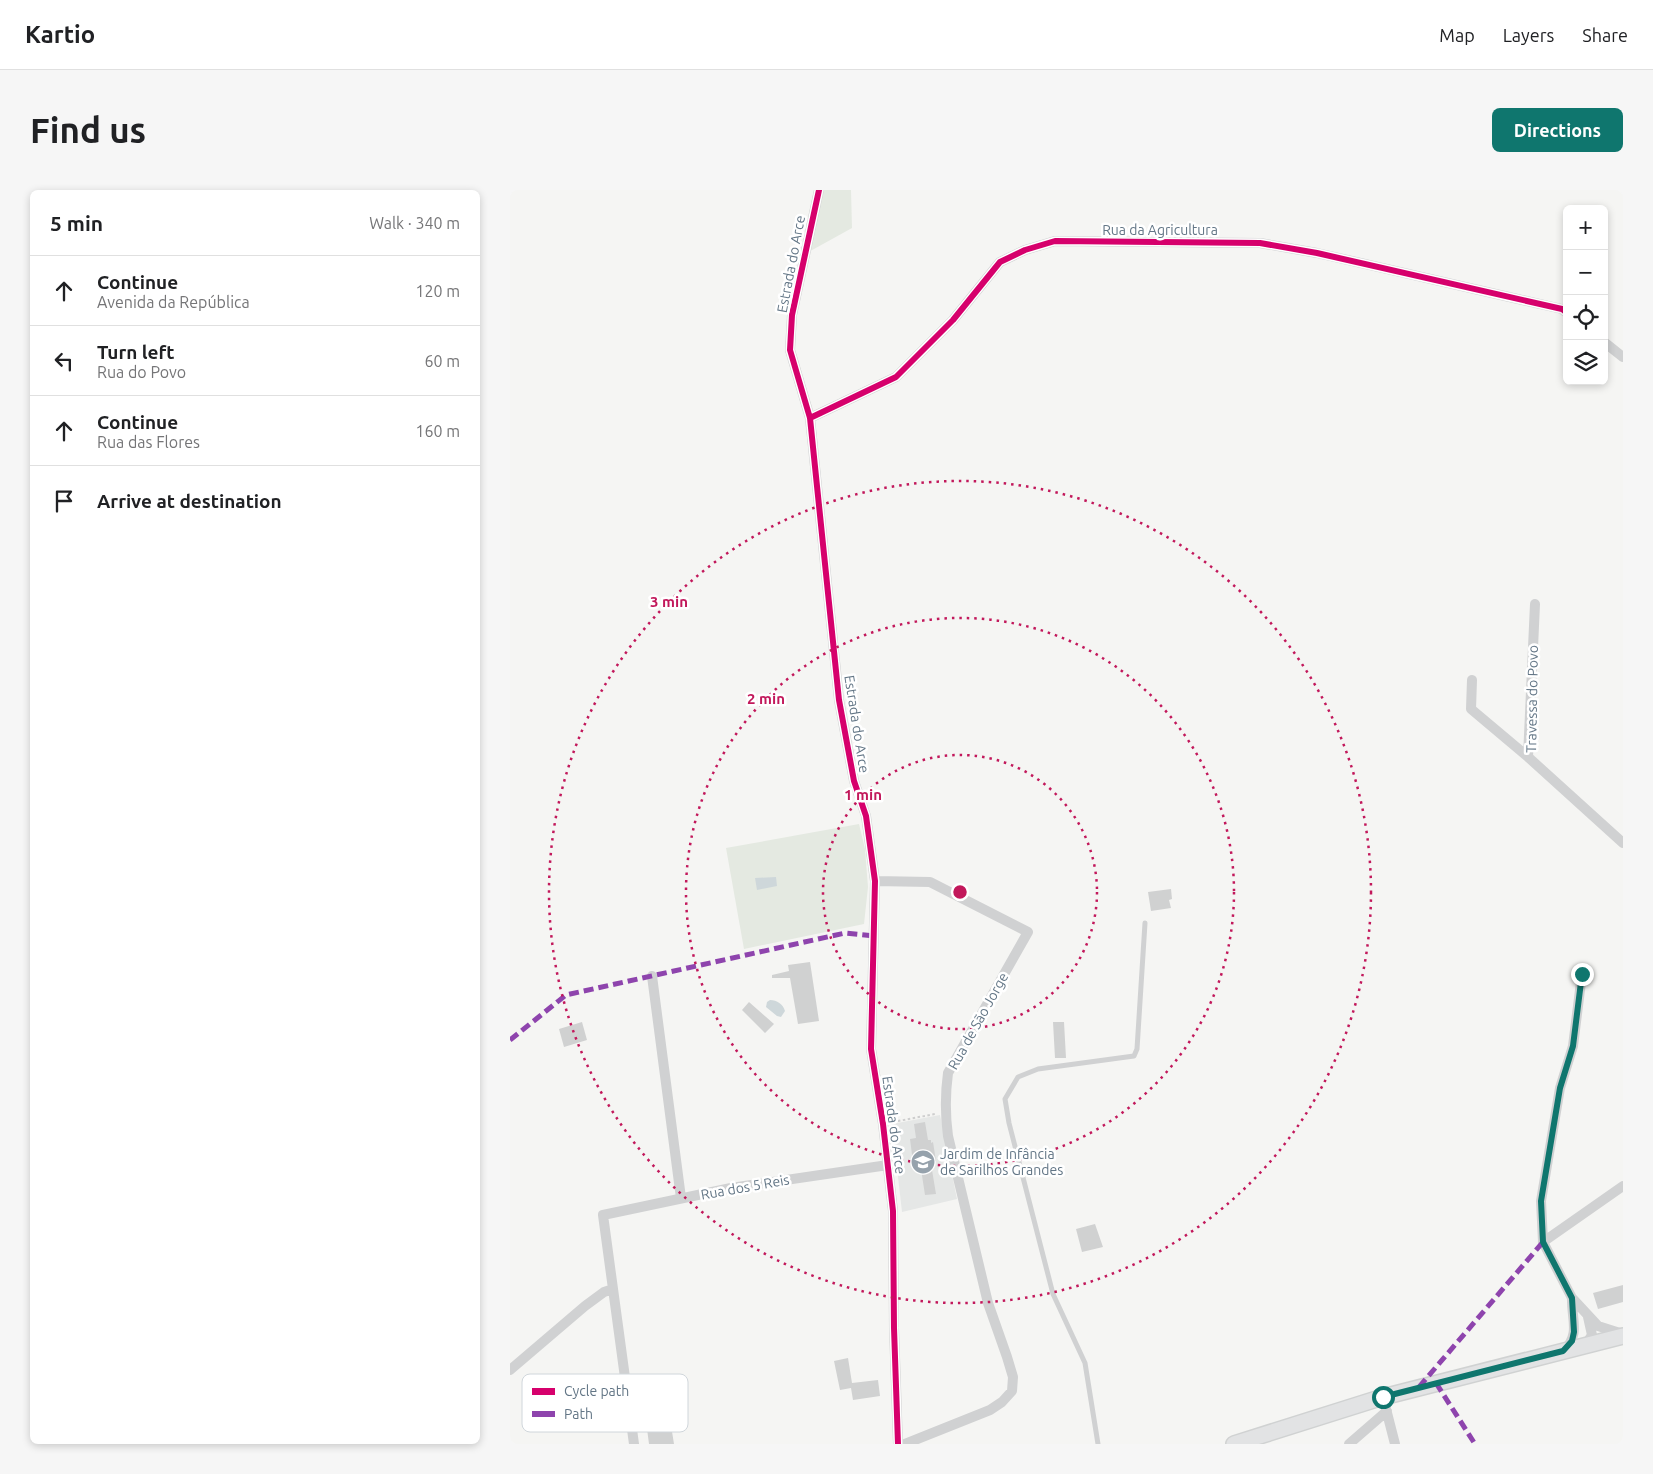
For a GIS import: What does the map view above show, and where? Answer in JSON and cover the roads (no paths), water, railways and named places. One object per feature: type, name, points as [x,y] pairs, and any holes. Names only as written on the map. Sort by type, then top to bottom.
[{"type":"main road","points":[[1234,1444],[1385,1404],[1592,1342],[1623,1335]]},
{"type":"street","name":"Estrada do Arce","points":[[819,190],[792,315],[790,350],[810,418],[839,700],[854,781],[866,816],[875,881],[871,1049],[883,1124],[892,1211],[898,1444]]},
{"type":"street","name":"Rua da Agricultura","points":[[810,418],[896,378],[953,320],[1000,262],[1025,250],[1055,242],[1260,243],[1317,253],[1563,310]]},
{"type":"street","points":[[1608,345],[1623,357]]},
{"type":"street","name":"Travessa do Povo","points":[[1535,604],[1528,757],[1623,843]]},
{"type":"street","points":[[1472,680],[1471,710],[1528,757]]},
{"type":"street","name":"Rua de São Jorge","points":[[875,881],[930,882],[1028,932],[948,1073],[945,1112],[948,1136],[988,1303],[1008,1357],[1013,1377],[1012,1391],[1002,1402],[990,1410],[906,1444]]},
{"type":"street","points":[[1582,974],[1573,1046],[1560,1088],[1541,1201],[1543,1242],[1572,1298],[1598,1326],[1623,1335]]},
{"type":"street","points":[[652,976],[681,1198]]},
{"type":"street","name":"Rua dos 5 Reis","points":[[613,1289],[603,1215],[731,1188],[888,1165]]},
{"type":"street","points":[[1543,1242],[1623,1186]]},
{"type":"street","points":[[510,1370],[585,1306],[604,1292],[613,1289],[625,1374]]},
{"type":"street","points":[[1563,1351],[1572,1341],[1574,1323],[1572,1298]]},
{"type":"street","points":[[1574,1323],[1584,1338],[1592,1342],[1592,1328],[1588,1316]]},
{"type":"street","points":[[1349,1444],[1385,1404]]},
{"type":"street","points":[[1385,1404],[1395,1444]]},
{"type":"lane","points":[[1098,1444],[1085,1363],[1053,1294],[1009,1123],[1005,1099],[1018,1077],[1038,1069],[1134,1056],[1137,1049],[1145,923]]},
{"type":"place","name":"Jardim de Infância de Sarilhos Grandes","points":[[923,1162]]}]
